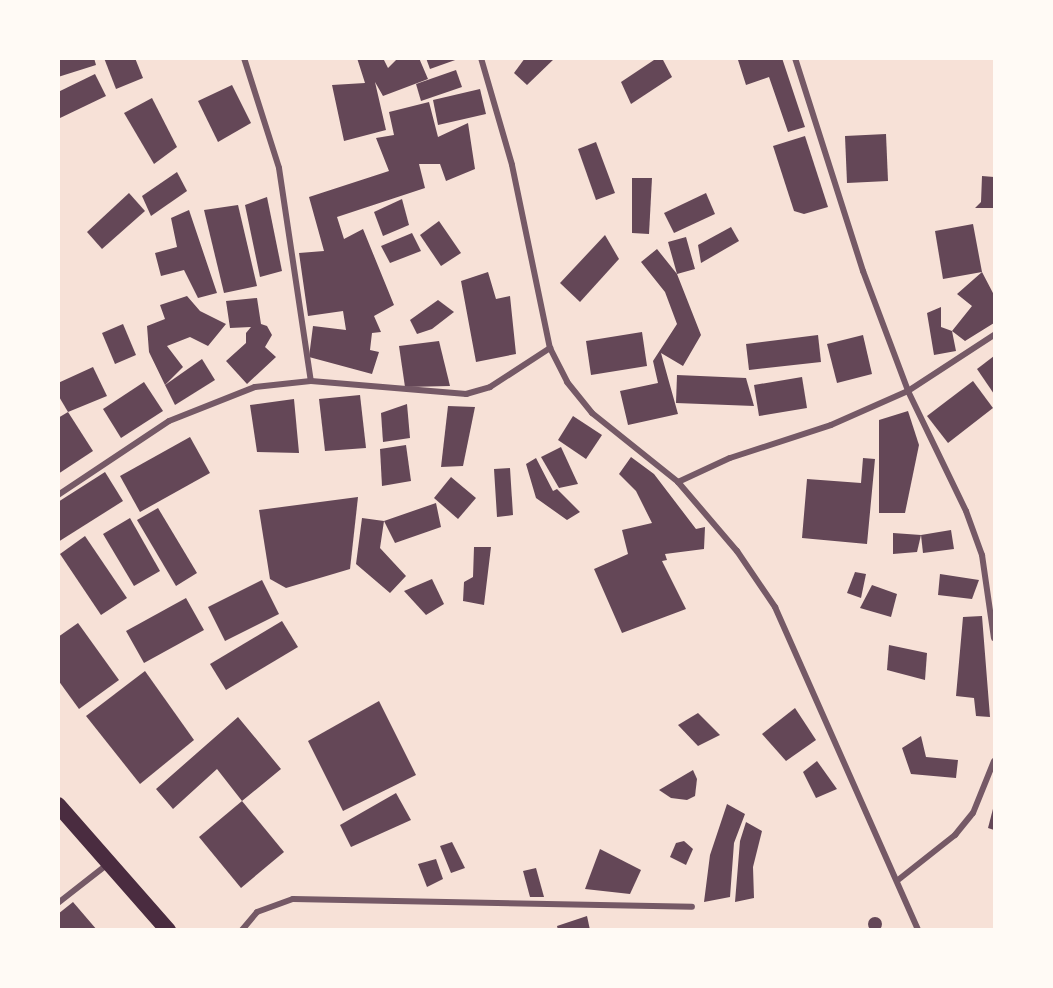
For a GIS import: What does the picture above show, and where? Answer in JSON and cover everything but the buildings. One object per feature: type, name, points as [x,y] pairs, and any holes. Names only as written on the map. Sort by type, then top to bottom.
[{"type":"highway","points":[[58,805],[168,930]]},
{"type":"street","points":[[244,58],[279,168],[311,381]]},
{"type":"street","points":[[481,58],[512,165],[550,348],[567,381],[592,413],[678,482],[738,551],[775,607],[898,880],[918,930]]},
{"type":"street","points":[[795,58],[863,271],[908,391],[966,511],[982,555],[994,639]]},
{"type":"street","points":[[678,482],[730,458],[831,425],[908,391],[994,335]]},
{"type":"street","points":[[58,495],[169,421],[255,387],[311,381],[466,394],[490,387],[550,348]]},
{"type":"street","points":[[898,880],[955,836],[973,813],[994,761]]},
{"type":"street","points":[[58,903],[108,864]]},
{"type":"street","points":[[242,930],[257,912],[293,899],[692,907]]}]
